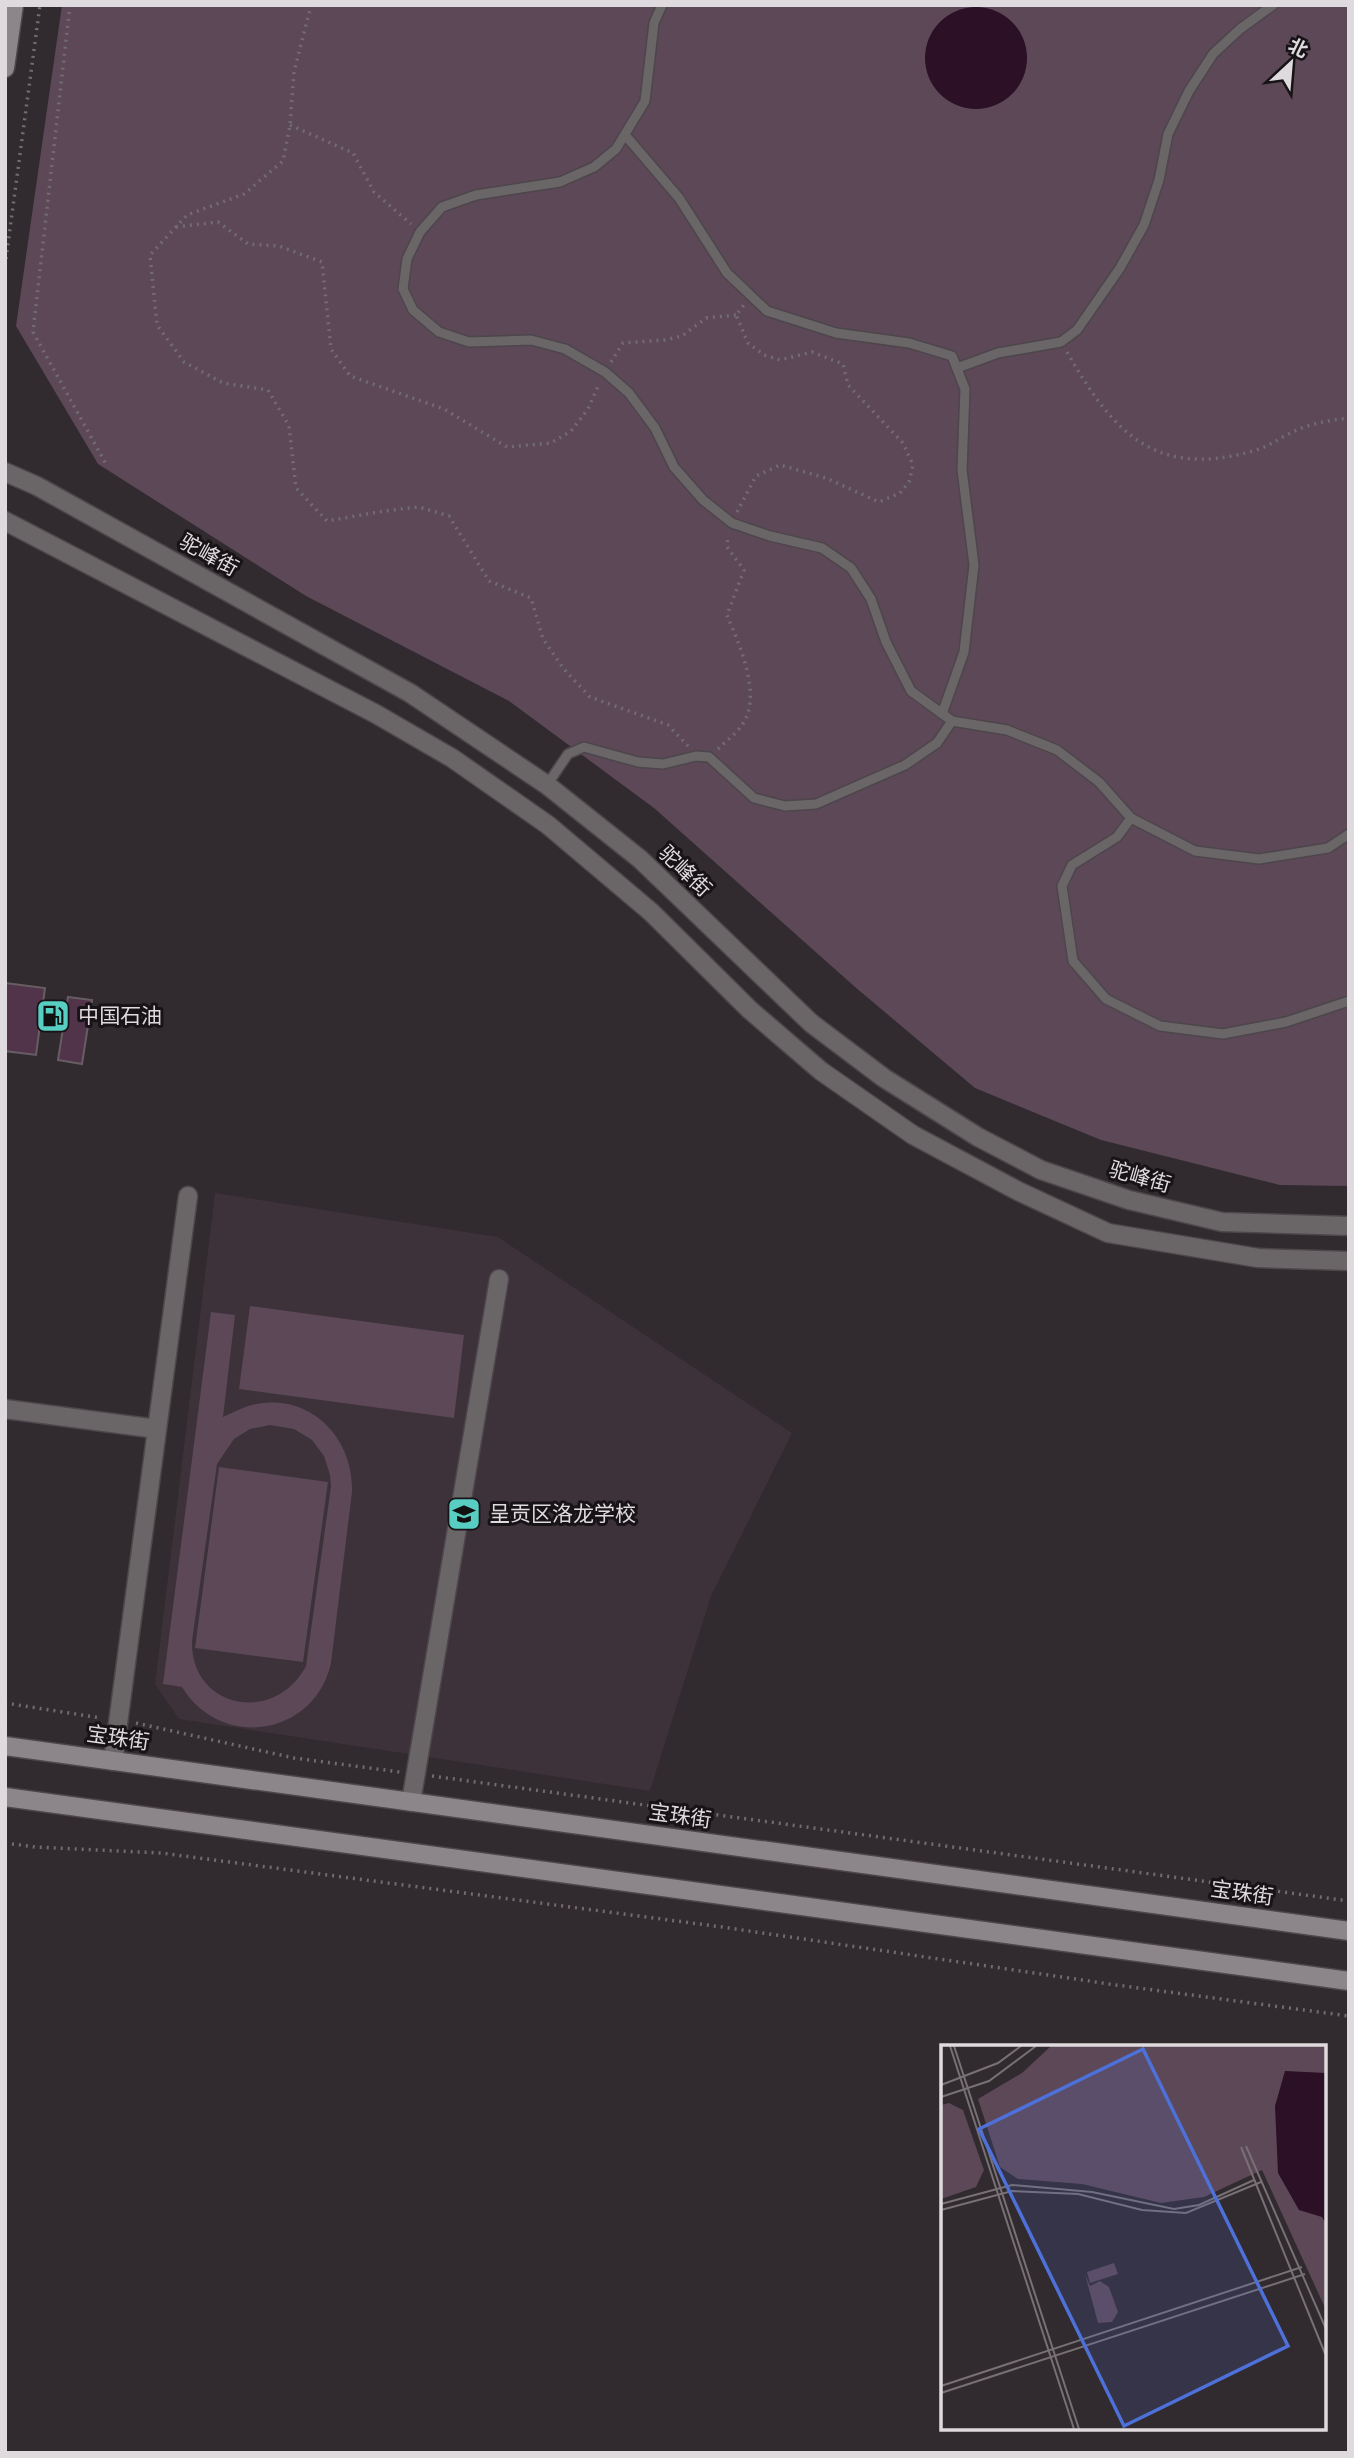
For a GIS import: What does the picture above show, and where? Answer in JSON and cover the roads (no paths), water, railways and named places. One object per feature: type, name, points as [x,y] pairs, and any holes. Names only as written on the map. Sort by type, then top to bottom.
[{"type":"main road","points":[[5,68],[14,5]]},
{"type":"main road","name":"宝珠街","points":[[5,1746],[1349,1931]]},
{"type":"main road","points":[[5,1797],[1349,1981]]},
{"type":"street","name":"驼峰街","points":[[5,472],[37,486],[410,693],[547,785],[640,859],[811,1023],[884,1078],[978,1137],[1041,1170],[1129,1200],[1222,1222],[1349,1226]]},
{"type":"street","points":[[5,521],[376,714],[452,758],[548,825],[651,912],[750,1010],[811,1062],[913,1135],[1018,1191],[1108,1233],[1258,1258],[1349,1261]]},
{"type":"street","points":[[113,1761],[188,1196]]},
{"type":"street","points":[[411,1802],[499,1279]]},
{"type":"street","points":[[5,1409],[157,1429]]},
{"type":"lane","points":[[662,5],[654,23],[645,101],[616,149],[594,167],[560,182],[475,195],[442,207],[420,232],[407,259],[403,289],[412,310],[439,332],[469,342],[531,340],[565,349],[605,372],[629,393],[655,428],[674,467],[703,500],[732,523],[770,536],[822,548],[851,568],[871,599],[886,642],[911,691],[952,722],[1007,730],[1057,750],[1099,782],[1131,818],[1195,851],[1259,859],[1328,848],[1349,834]]},
{"type":"lane","points":[[957,368],[998,353],[1061,342],[1077,330],[1120,268],[1144,225],[1160,180],[1168,134],[1189,91],[1213,54],[1240,29],[1273,5]]},
{"type":"lane","points":[[626,136],[679,198],[727,273],[768,312],[836,333],[909,343],[952,356],[965,390],[962,470],[974,565],[964,652],[942,714]]},
{"type":"lane","points":[[547,785],[568,754],[584,747],[638,762],[663,764],[696,755],[709,757],[754,798],[785,806],[817,804],[905,765],[937,743],[952,722]]},
{"type":"lane","points":[[1131,818],[1117,837],[1072,865],[1062,886],[1073,961],[1106,999],[1160,1026],[1223,1034],[1286,1022],[1349,1001]]},
{"type":"place","name":"中国石油","points":[[53,1016]]},
{"type":"place","name":"呈贡区洛龙学校","points":[[464,1514]]}]
